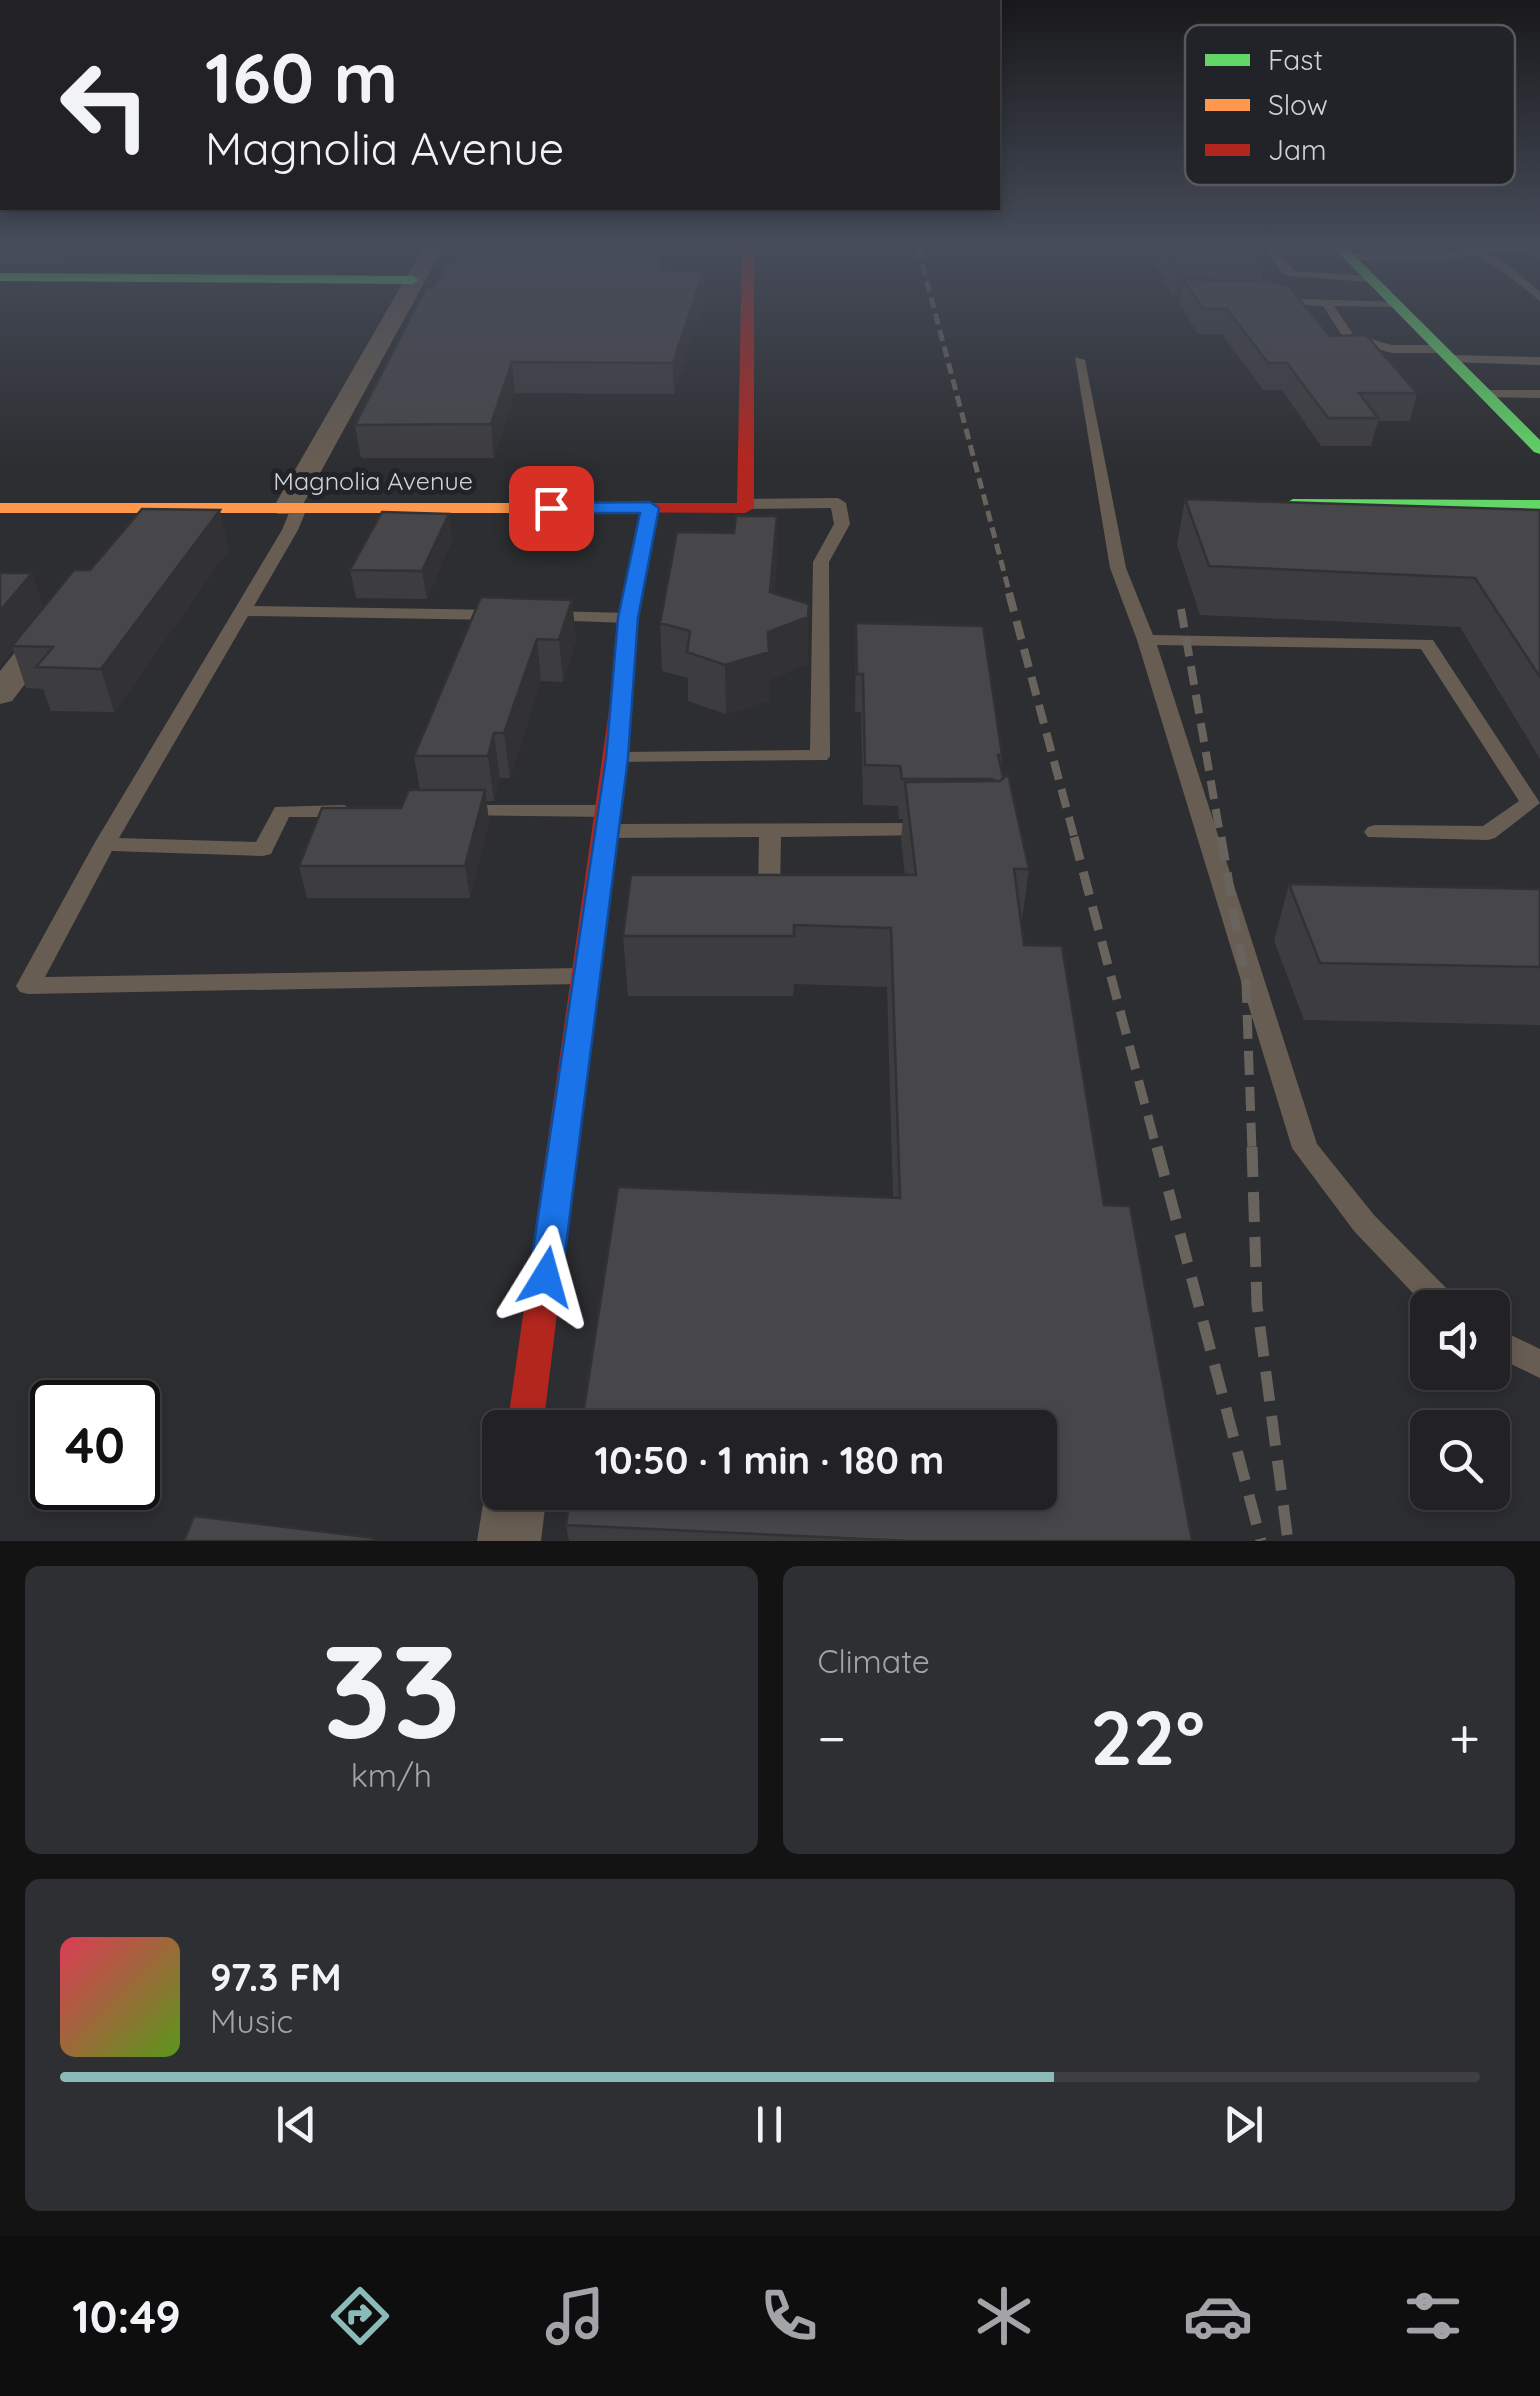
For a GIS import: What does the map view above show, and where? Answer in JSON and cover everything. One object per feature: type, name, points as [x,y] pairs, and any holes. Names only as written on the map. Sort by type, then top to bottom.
[{"type":"street","points":[[293,508],[398,320]]},
{"type":"street","points":[[745,506],[747,320]]},
{"type":"street","points":[[1412,320],[1540,449]]},
{"type":"street","points":[[1269,504],[1540,505]]},
{"type":"street","name":"Magnolia Avenue","points":[[0,508],[745,506]]},
{"type":"street","points":[[123,537],[146,508]]},
{"type":"street","points":[[527,1410],[617,758],[628,618],[650,508]]},
{"type":"street","points":[[0,694],[74,600]]},
{"type":"street","points":[[509,1541],[513,1510]]},
{"type":"lane","points":[[1338,320],[1349,336],[1392,350],[1540,360]]},
{"type":"lane","points":[[1079,360],[1118,568],[1146,640],[1305,1148],[1364,1223],[1429,1290]]},
{"type":"lane","points":[[1484,394],[1540,394]]},
{"type":"lane","points":[[617,758],[820,756],[822,562],[842,524],[838,502],[745,506]]},
{"type":"lane","points":[[293,508],[243,611],[105,844],[28,986],[587,976]]},
{"type":"lane","points":[[243,611],[519,616]]},
{"type":"lane","points":[[539,616],[628,618]]},
{"type":"lane","points":[[1146,640],[1428,644],[1530,803],[1488,833],[1375,832]]},
{"type":"lane","points":[[105,844],[264,849],[282,811],[358,812]]},
{"type":"lane","points":[[434,812],[770,830],[947,830]]},
{"type":"lane","points":[[770,830],[769,897],[808,897]]},
{"type":"lane","points":[[1510,1348],[1540,1364]]},
{"type":"building","points":[[409,320],[687,320],[673,363],[512,362],[491,424],[355,425]]},
{"type":"building","points":[[1235,320],[1316,320],[1330,336],[1366,335],[1417,393],[1359,393],[1378,418],[1328,418],[1287,363],[1268,363]]},
{"type":"building","points":[[1185,499],[1540,510],[1540,677],[1475,578],[1209,566]]},
{"type":"building","points":[[142,509],[220,510],[101,669],[36,667],[53,647],[12,646],[74,570],[90,570]]},
{"type":"building","points":[[382,512],[449,514],[422,571],[350,570]]},
{"type":"building","points":[[736,516],[777,516],[770,592],[809,604],[808,617],[768,632],[769,652],[725,665],[687,652],[690,631],[660,623],[677,532],[734,533]]},
{"type":"building","points":[[0,573],[32,573],[0,611]]},
{"type":"building","points":[[481,597],[572,600],[559,640],[537,639],[504,733],[494,733],[488,756],[414,756]]},
{"type":"building","points":[[856,623],[983,626],[1002,755],[998,755],[1003,778],[1000,781],[902,779],[900,766],[865,765],[863,674],[857,674]]},
{"type":"building","points":[[1008,774],[1029,869],[1014,869],[1024,945],[1062,946],[1104,1205],[1130,1206],[1192,1541],[909,1541],[566,1525],[568,1510],[1057,1510],[1057,1410],[584,1410],[618,1187],[900,1198],[891,928],[794,925],[794,936],[623,936],[631,875],[916,875],[905,782],[1000,781]]},
{"type":"building","points":[[409,790],[485,790],[465,866],[299,866],[322,808],[401,808]]},
{"type":"building","points":[[1289,884],[1540,889],[1540,967],[1320,963]]},
{"type":"building","points":[[194,1516],[374,1538],[184,1541]]},
{"type":"railway","points":[[937,320],[1010,595]]},
{"type":"railway","points":[[1009,593],[1075,840]]},
{"type":"railway","points":[[1181,609],[1221,840]]},
{"type":"railway","points":[[1074,837],[1157,1150]]},
{"type":"railway","points":[[1221,837],[1246,983],[1252,1150]]},
{"type":"railway","points":[[1157,1147],[1261,1541]]},
{"type":"railway","points":[[1252,1147],[1257,1305],[1288,1541]]},
{"type":"traffic: fast","points":[[1412,320],[1540,449]]},
{"type":"traffic: fast","points":[[1293,504],[1540,505]]},
{"type":"traffic: fast","points":[[621,703],[628,618],[650,508]]},
{"type":"traffic: slow","points":[[0,508],[575,508]]},
{"type":"traffic: jam","points":[[575,508],[745,508],[747,320]]},
{"type":"traffic: jam","points":[[527,1410],[621,703]]},
{"type":"route","points":[[546,1277],[617,758],[628,618],[650,508],[551,508]]}]
